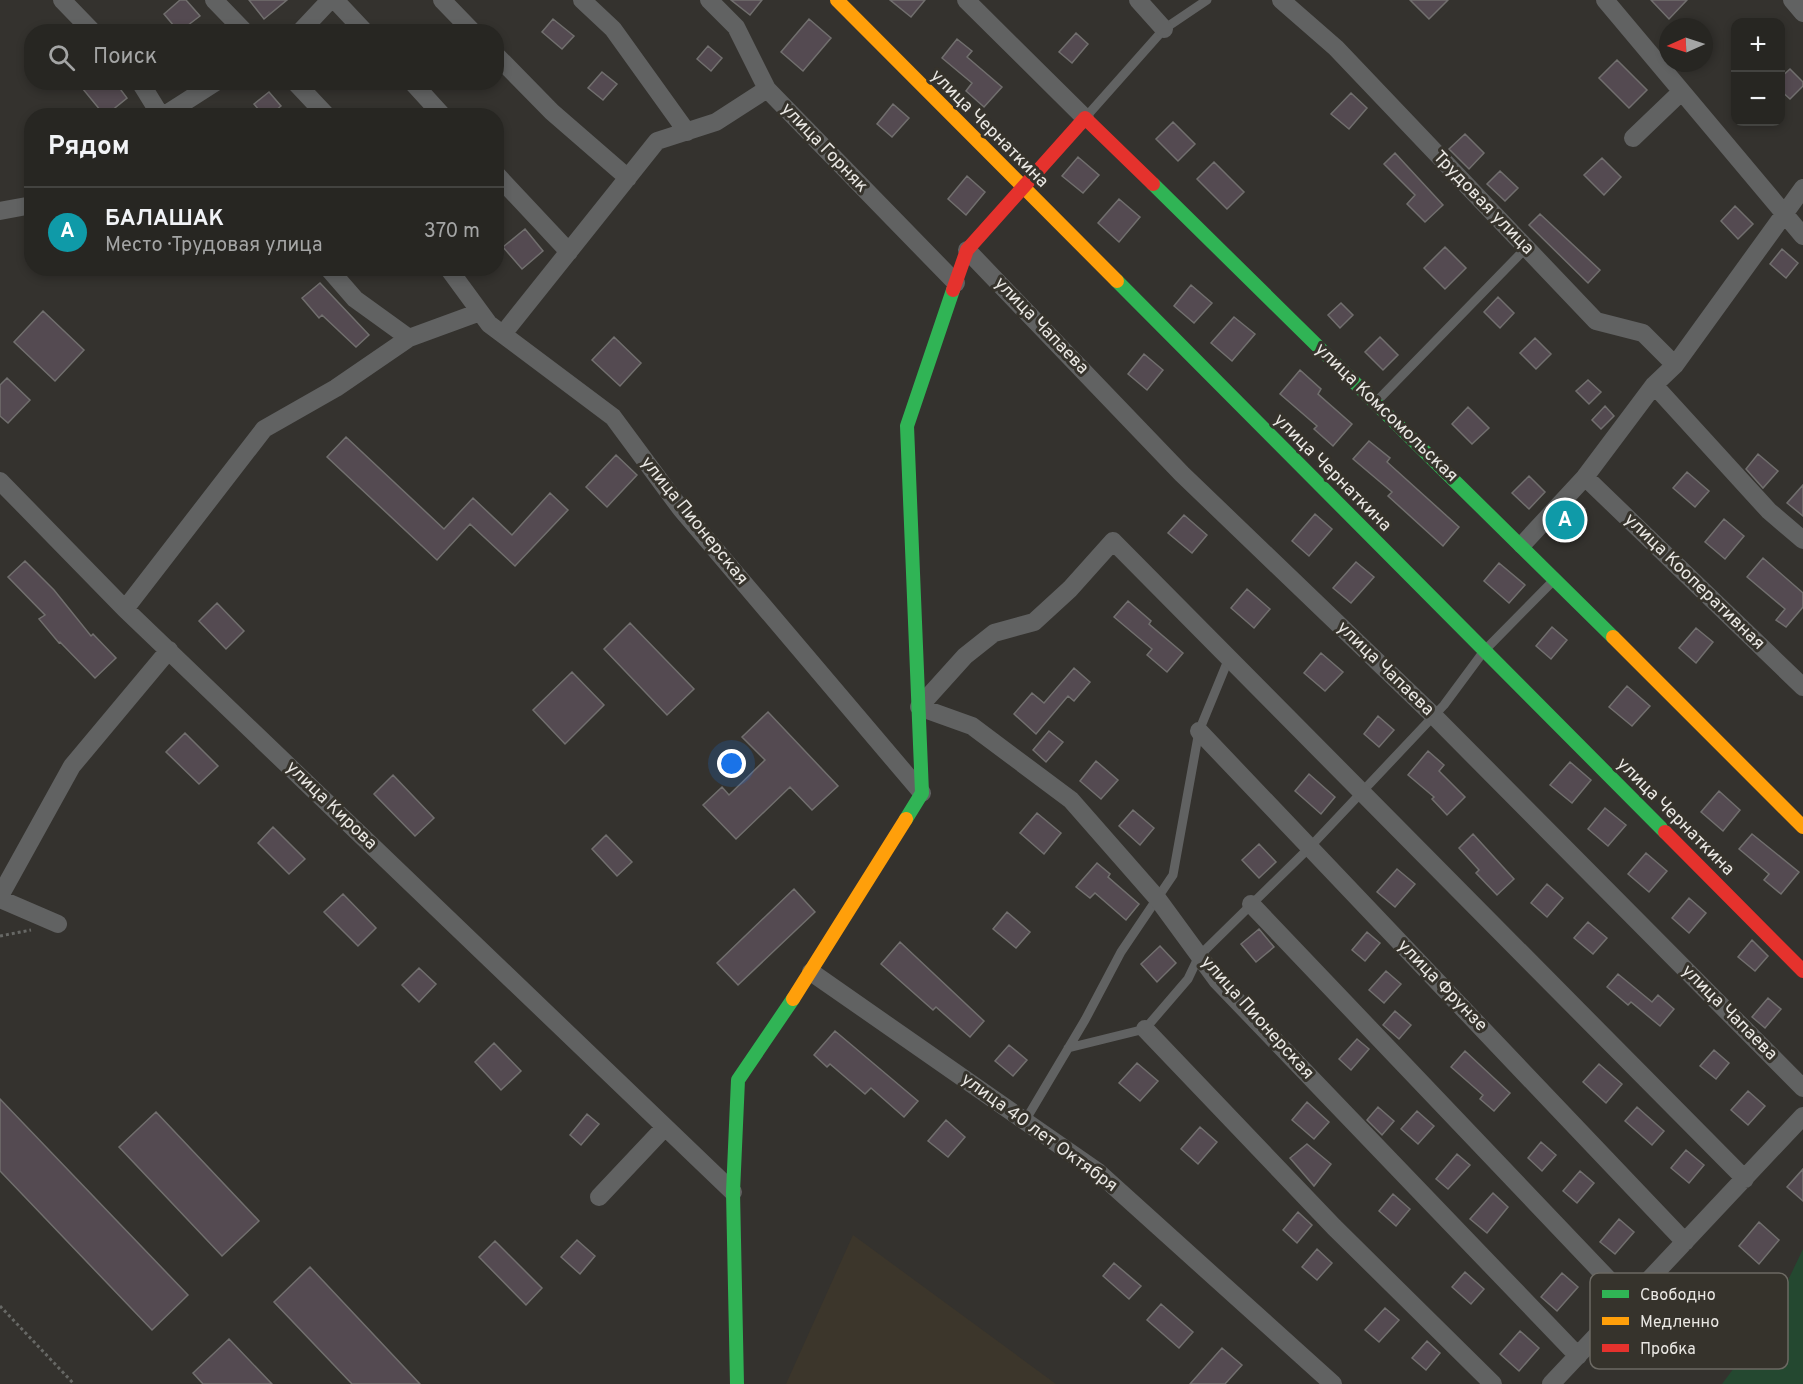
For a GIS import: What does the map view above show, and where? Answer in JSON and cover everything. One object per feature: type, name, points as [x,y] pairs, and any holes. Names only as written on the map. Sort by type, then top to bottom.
[{"type":"street","points":[[62,0],[85,24]]},
{"type":"street","points":[[214,0],[237,24]]},
{"type":"street","points":[[308,24],[330,0]]},
{"type":"street","points":[[335,0],[357,24]]},
{"type":"street","points":[[442,0],[465,24]]},
{"type":"street","points":[[582,0],[613,29],[687,132]]},
{"type":"street","name":"улица Горняк","points":[[709,0],[736,27],[768,89],[956,283]]},
{"type":"street","name":"улица Чернаткина","points":[[837,0],[1803,971]]},
{"type":"street","name":"улица Комсомольская","points":[[966,0],[1522,545],[1803,827]]},
{"type":"street","points":[[1138,0],[1164,29]]},
{"type":"street","points":[[1605,0],[1803,236]]},
{"type":"street","points":[[1791,0],[1803,14]]},
{"type":"street","name":"Трудовая улица","points":[[1284,1],[1336,48],[1596,321],[1644,333],[1676,365]]},
{"type":"street","points":[[504,63],[552,112],[628,178]]},
{"type":"street","points":[[503,334],[657,141],[716,122],[768,89]]},
{"type":"street","points":[[145,90],[157,108]]},
{"type":"street","points":[[175,108],[203,90]]},
{"type":"street","points":[[303,90],[319,108]]},
{"type":"street","points":[[419,90],[436,108]]},
{"type":"street","points":[[1633,138],[1681,92]]},
{"type":"street","points":[[737,1384],[733,1192],[738,1080],[811,972],[922,793],[907,426],[968,250],[1085,118]]},
{"type":"street","points":[[504,183],[569,252]]},
{"type":"street","points":[[1522,545],[1585,477],[1654,385],[1676,365],[1803,188]]},
{"type":"street","points":[[0,211],[24,206]]},
{"type":"street","name":"улица Чапаева","points":[[968,250],[1182,474],[1434,716],[1803,1088]]},
{"type":"street","points":[[335,276],[355,299],[409,338]]},
{"type":"street","name":"улица Пионерская","points":[[454,276],[489,324],[612,417],[681,508],[922,793]]},
{"type":"street","points":[[125,609],[264,429],[336,388],[409,338],[480,312]]},
{"type":"street","points":[[1654,385],[1769,511],[1803,540]]},
{"type":"street","name":"улица Кооперативная","points":[[1585,477],[1803,687]]},
{"type":"street","name":"улица Кирова","points":[[0,481],[125,609],[733,1192]]},
{"type":"street","points":[[919,707],[965,656],[994,633],[1034,622],[1070,589],[1113,541],[1744,1179]]},
{"type":"street","points":[[58,924],[0,897],[72,766],[169,650]]},
{"type":"street","name":"улица Пионерская","points":[[919,707],[972,726],[1071,800],[1156,898],[1217,980],[1578,1356]]},
{"type":"street","name":"улица Фрунзе","points":[[1198,731],[1685,1242]]},
{"type":"street","points":[[1251,903],[1602,1273]]},
{"type":"street","name":"улица 40 лет Октября","points":[[811,972],[1098,1172],[1333,1384]]},
{"type":"street","points":[[1145,1029],[1334,1227],[1493,1384]]},
{"type":"street","points":[[1657,1273],[1803,1116]]},
{"type":"street","points":[[599,1197],[665,1127]]},
{"type":"street","points":[[1551,1384],[1590,1344]]},
{"type":"lane","points":[[1085,118],[1164,29],[1207,0]]},
{"type":"lane","points":[[1376,403],[1526,248]]},
{"type":"lane","points":[[1068,1048],[1145,1029],[1188,979],[1199,956],[1310,847],[1434,716],[1484,651],[1555,579]]},
{"type":"lane","points":[[1025,1121],[1121,952],[1173,875],[1198,731],[1229,658]]},
{"type":"path","points":[[0,1306],[74,1384]]},
{"type":"shaded area","points":[[853,1235],[1056,1384],[786,1384]]},
{"type":"green space","points":[[1803,1249],[1803,1384],[1722,1384],[1733,1369],[1788,1369],[1788,1280]]},
{"type":"building","points":[[180,0],[186,0],[200,16],[190,24],[172,24],[164,14]]},
{"type":"building","points":[[249,0],[287,0],[264,19]]},
{"type":"building","points":[[731,0],[762,0],[750,15]]},
{"type":"building","points":[[890,0],[925,0],[911,17]]},
{"type":"building","points":[[1410,0],[1448,0],[1429,19]]},
{"type":"building","points":[[1651,0],[1687,0],[1670,18]]},
{"type":"building","points":[[553,19],[574,36],[562,49],[542,32]]},
{"type":"building","points":[[809,19],[831,38],[803,71],[781,52]]},
{"type":"building","points":[[1076,33],[1088,44],[1072,63],[1059,52]]},
{"type":"building","points":[[957,39],[972,51],[967,57],[1002,87],[984,107],[966,91],[972,83],[942,58]]},
{"type":"building","points":[[708,46],[722,58],[711,71],[697,59]]},
{"type":"building","points":[[1617,60],[1647,90],[1629,108],[1599,78]]},
{"type":"building","points":[[1790,69],[1803,82],[1803,86],[1790,99],[1785,94],[1785,74]]},
{"type":"building","points":[[602,72],[617,84],[603,100],[588,88]]},
{"type":"building","points":[[84,90],[121,90],[127,98],[115,108],[98,108]]},
{"type":"building","points":[[269,92],[281,106],[257,108],[254,104]]},
{"type":"building","points":[[1351,93],[1367,108],[1349,129],[1331,114]]},
{"type":"building","points":[[893,104],[909,118],[892,137],[877,124]]},
{"type":"building","points":[[1173,122],[1195,144],[1178,161],[1156,139]]},
{"type":"building","points":[[1465,134],[1484,153],[1469,169],[1449,149]]},
{"type":"building","points":[[1395,153],[1443,205],[1425,222],[1407,204],[1415,195],[1384,164]]},
{"type":"building","points":[[1078,157],[1099,175],[1083,193],[1062,176]]},
{"type":"building","points":[[1602,158],[1621,177],[1604,195],[1584,175]]},
{"type":"building","points":[[1214,162],[1244,192],[1227,209],[1197,179]]},
{"type":"building","points":[[1500,171],[1518,188],[1505,201],[1487,184]]},
{"type":"building","points":[[967,176],[985,192],[966,215],[948,199]]},
{"type":"building","points":[[1119,199],[1140,217],[1119,242],[1098,223]]},
{"type":"building","points":[[1735,206],[1753,224],[1738,239],[1721,221]]},
{"type":"building","points":[[1540,214],[1600,270],[1588,283],[1529,225]]},
{"type":"building","points":[[525,229],[543,251],[522,269],[504,246]]},
{"type":"building","points":[[1445,247],[1466,268],[1445,289],[1424,268]]},
{"type":"building","points":[[1782,249],[1798,263],[1786,278],[1770,264]]},
{"type":"building","points":[[320,283],[369,335],[356,347],[322,315],[319,318],[302,298]]},
{"type":"building","points":[[1191,285],[1212,303],[1194,323],[1174,306]]},
{"type":"building","points":[[1498,297],[1514,313],[1500,328],[1484,312]]},
{"type":"building","points":[[1341,303],[1353,315],[1340,328],[1328,315]]},
{"type":"building","points":[[43,311],[84,350],[55,381],[14,342]]},
{"type":"building","points":[[1234,317],[1255,334],[1232,361],[1211,343]]},
{"type":"building","points":[[614,337],[641,363],[620,386],[592,360]]},
{"type":"building","points":[[1380,337],[1398,355],[1383,370],[1365,352]]},
{"type":"building","points":[[1535,338],[1551,354],[1536,369],[1520,353]]},
{"type":"building","points":[[1144,354],[1163,370],[1147,390],[1128,374]]},
{"type":"building","points":[[1300,370],[1321,389],[1318,394],[1352,424],[1333,446],[1314,429],[1317,426],[1280,394]]},
{"type":"building","points":[[7,378],[30,400],[8,423],[0,416],[0,385]]},
{"type":"building","points":[[1588,380],[1601,392],[1589,404],[1576,391]]},
{"type":"building","points":[[1605,406],[1614,416],[1601,429],[1592,420]]},
{"type":"building","points":[[1468,407],[1489,428],[1472,444],[1452,424]]},
{"type":"building","points":[[346,437],[444,529],[473,498],[512,535],[550,493],[568,510],[515,566],[470,524],[437,560],[327,457]]},
{"type":"building","points":[[1369,441],[1390,458],[1387,462],[1459,527],[1443,546],[1388,496],[1392,492],[1353,459]]},
{"type":"building","points":[[1758,454],[1778,471],[1763,488],[1746,469]]},
{"type":"building","points":[[616,455],[637,475],[607,507],[586,487]]},
{"type":"building","points":[[1687,472],[1709,491],[1695,507],[1673,488]]},
{"type":"building","points":[[1529,476],[1545,492],[1529,509],[1512,493]]},
{"type":"building","points":[[1803,485],[1803,516],[1787,503]]},
{"type":"building","points":[[1577,502],[1585,509],[1558,541],[1548,533]]},
{"type":"building","points":[[1315,514],[1332,529],[1309,556],[1292,541]]},
{"type":"building","points":[[1184,515],[1207,535],[1192,553],[1168,533]]},
{"type":"building","points":[[1724,519],[1744,536],[1725,559],[1705,542]]},
{"type":"building","points":[[1763,558],[1803,593],[1803,607],[1786,627],[1776,620],[1785,609],[1747,577]]},
{"type":"building","points":[[25,561],[54,590],[91,636],[93,634],[116,658],[95,678],[59,643],[39,619],[45,615],[8,577]]},
{"type":"building","points":[[1356,562],[1374,577],[1351,603],[1333,588]]},
{"type":"building","points":[[1499,563],[1525,585],[1509,603],[1484,581]]},
{"type":"building","points":[[1247,589],[1270,609],[1254,628],[1231,608]]},
{"type":"building","points":[[1128,601],[1151,621],[1149,624],[1183,653],[1167,672],[1147,655],[1152,649],[1114,617]]},
{"type":"building","points":[[217,603],[244,631],[226,649],[199,621]]},
{"type":"building","points":[[630,623],[694,689],[667,715],[604,649]]},
{"type":"building","points":[[1552,627],[1567,640],[1551,659],[1536,646]]},
{"type":"building","points":[[1696,628],[1713,642],[1696,663],[1679,648]]},
{"type":"building","points":[[1321,653],[1343,672],[1325,691],[1304,673]]},
{"type":"building","points":[[1074,668],[1090,682],[1074,701],[1068,696],[1036,734],[1014,714],[1032,693],[1044,703]]},
{"type":"building","points":[[572,672],[604,705],[565,744],[533,710]]},
{"type":"building","points":[[1627,686],[1650,706],[1632,726],[1609,707]]},
{"type":"building","points":[[768,712],[838,786],[812,810],[790,787],[736,839],[703,805],[722,787],[729,795],[765,760],[742,737]]},
{"type":"building","points":[[1378,716],[1394,730],[1379,747],[1364,734]]},
{"type":"building","points":[[1049,731],[1063,742],[1046,762],[1033,750]]},
{"type":"building","points":[[185,733],[218,766],[199,784],[166,752]]},
{"type":"building","points":[[1428,751],[1444,765],[1439,771],[1465,797],[1447,815],[1432,799],[1434,797],[1408,775]]},
{"type":"building","points":[[1096,761],[1118,780],[1101,799],[1080,781]]},
{"type":"building","points":[[1570,762],[1591,780],[1572,803],[1550,785]]},
{"type":"building","points":[[1309,774],[1335,797],[1321,814],[1295,791]]},
{"type":"building","points":[[393,775],[434,818],[415,836],[374,794]]},
{"type":"building","points":[[1719,791],[1740,810],[1723,831],[1701,812]]},
{"type":"building","points":[[1605,808],[1626,825],[1608,846],[1588,829]]},
{"type":"building","points":[[1133,810],[1154,828],[1140,845],[1119,826]]},
{"type":"building","points":[[1037,813],[1061,833],[1044,854],[1020,833]]},
{"type":"building","points":[[273,827],[305,859],[289,874],[258,843]]},
{"type":"building","points":[[1473,834],[1514,879],[1497,895],[1476,873],[1479,870],[1459,848]]},
{"type":"building","points":[[1752,834],[1799,872],[1781,894],[1764,880],[1769,874],[1739,849]]},
{"type":"building","points":[[606,835],[632,862],[617,876],[592,849]]},
{"type":"building","points":[[1259,844],[1276,862],[1259,878],[1242,860]]},
{"type":"building","points":[[1646,853],[1667,871],[1649,892],[1628,874]]},
{"type":"building","points":[[1097,863],[1110,874],[1108,877],[1139,904],[1126,920],[1095,893],[1090,898],[1076,887]]},
{"type":"building","points":[[1397,869],[1415,884],[1395,907],[1377,892]]},
{"type":"building","points":[[1547,884],[1563,898],[1547,917],[1531,903]]},
{"type":"building","points":[[794,889],[815,912],[738,985],[717,963]]},
{"type":"building","points":[[343,894],[376,928],[358,946],[324,912]]},
{"type":"building","points":[[1689,898],[1706,913],[1689,933],[1672,918]]},
{"type":"building","points":[[1007,912],[1030,932],[1016,948],[993,929]]},
{"type":"building","points":[[1588,922],[1607,938],[1593,954],[1574,938]]},
{"type":"building","points":[[1259,929],[1274,947],[1256,962],[1241,944]]},
{"type":"building","points":[[1367,932],[1380,943],[1365,961],[1352,950]]},
{"type":"building","points":[[1752,940],[1768,956],[1755,971],[1738,957]]},
{"type":"building","points":[[900,942],[984,1021],[970,1037],[936,1007],[933,1010],[881,964]]},
{"type":"building","points":[[1160,946],[1176,963],[1157,982],[1141,964]]},
{"type":"building","points":[[419,968],[436,984],[419,1002],[402,985]]},
{"type":"building","points":[[1386,971],[1401,984],[1384,1003],[1369,990]]},
{"type":"building","points":[[1618,974],[1652,1002],[1658,995],[1674,1009],[1660,1026],[1631,1002],[1628,1005],[1607,987]]},
{"type":"building","points":[[1768,998],[1781,1009],[1765,1028],[1752,1017]]},
{"type":"building","points":[[1395,1011],[1411,1025],[1399,1039],[1383,1025]]},
{"type":"building","points":[[835,1031],[918,1101],[904,1117],[871,1088],[865,1094],[830,1064],[827,1067],[814,1055]]},
{"type":"building","points":[[1357,1039],[1369,1049],[1351,1070],[1339,1059]]},
{"type":"building","points":[[494,1043],[521,1071],[501,1090],[475,1062]]},
{"type":"building","points":[[1009,1045],[1027,1060],[1013,1076],[995,1061]]},
{"type":"building","points":[[1714,1050],[1729,1063],[1716,1079],[1700,1066]]},
{"type":"building","points":[[1465,1051],[1510,1093],[1494,1111],[1480,1099],[1483,1095],[1451,1067]]},
{"type":"building","points":[[1137,1063],[1158,1081],[1140,1101],[1119,1083]]},
{"type":"building","points":[[1599,1064],[1622,1084],[1606,1103],[1583,1082]]},
{"type":"building","points":[[1748,1091],[1765,1106],[1748,1125],[1731,1110]]},
{"type":"building","points":[[0,1099],[188,1295],[152,1330],[0,1171]]},
{"type":"building","points":[[1307,1102],[1329,1122],[1314,1139],[1292,1120]]},
{"type":"building","points":[[1378,1107],[1394,1121],[1382,1135],[1367,1120]]},
{"type":"building","points":[[1637,1107],[1664,1131],[1652,1145],[1625,1121]]},
{"type":"building","points":[[1417,1111],[1434,1126],[1418,1144],[1401,1129]]},
{"type":"building","points":[[156,1112],[259,1221],[222,1256],[119,1147]]},
{"type":"building","points":[[587,1114],[599,1124],[581,1145],[570,1135]]},
{"type":"building","points":[[946,1120],[965,1137],[948,1157],[928,1141]]},
{"type":"building","points":[[1200,1127],[1217,1142],[1198,1164],[1181,1149]]},
{"type":"building","points":[[1541,1142],[1556,1155],[1542,1171],[1528,1158]]},
{"type":"building","points":[[1307,1144],[1331,1164],[1314,1186],[1290,1158]]},
{"type":"building","points":[[1686,1150],[1704,1165],[1689,1183],[1671,1168]]},
{"type":"building","points":[[1457,1154],[1470,1165],[1448,1189],[1436,1179]]},
{"type":"building","points":[[1803,1169],[1803,1201],[1787,1187]]},
{"type":"building","points":[[1580,1171],[1594,1183],[1577,1203],[1563,1191]]},
{"type":"building","points":[[1493,1193],[1508,1207],[1487,1233],[1470,1219]]},
{"type":"building","points":[[1393,1194],[1410,1209],[1396,1226],[1379,1211]]},
{"type":"building","points":[[1298,1212],[1312,1225],[1297,1243],[1283,1230]]},
{"type":"building","points":[[1619,1219],[1634,1232],[1615,1254],[1600,1242]]},
{"type":"building","points":[[1759,1222],[1779,1240],[1759,1264],[1739,1246]]},
{"type":"building","points":[[577,1240],[595,1256],[580,1274],[561,1257]]},
{"type":"building","points":[[495,1241],[542,1288],[526,1305],[479,1257]]},
{"type":"building","points":[[1317,1249],[1332,1263],[1317,1280],[1302,1267]]},
{"type":"building","points":[[1114,1263],[1141,1286],[1129,1299],[1103,1276]]},
{"type":"building","points":[[310,1267],[420,1384],[352,1384],[274,1302]]},
{"type":"building","points":[[1465,1272],[1484,1289],[1471,1304],[1452,1287]]},
{"type":"building","points":[[1562,1273],[1578,1287],[1557,1311],[1541,1297]]},
{"type":"building","points":[[1161,1304],[1193,1332],[1179,1348],[1147,1320]]},
{"type":"building","points":[[1385,1308],[1399,1320],[1379,1342],[1365,1330]]},
{"type":"building","points":[[1520,1331],[1539,1348],[1519,1371],[1500,1354]]},
{"type":"building","points":[[229,1339],[272,1384],[203,1384],[193,1373]]},
{"type":"building","points":[[1427,1341],[1440,1353],[1426,1370],[1412,1358]]},
{"type":"building","points":[[1222,1348],[1242,1365],[1225,1384],[1190,1384]]},
{"type":"traffic: fast","points":[[1153,184],[1613,637]]},
{"type":"traffic: fast","points":[[1117,281],[1665,832]]},
{"type":"traffic: fast","points":[[906,819],[922,793],[907,426],[953,290]]},
{"type":"traffic: fast","points":[[737,1384],[733,1192],[738,1080],[793,999]]},
{"type":"traffic: slow","points":[[837,0],[1117,281]]},
{"type":"traffic: slow","points":[[1613,637],[1803,827]]},
{"type":"traffic: slow","points":[[793,999],[906,819]]},
{"type":"traffic: jam","points":[[953,290],[967,250],[1085,118],[1153,184]]},
{"type":"traffic: jam","points":[[1665,832],[1803,971]]},
{"type":"place","name":"БАЛАШАК","points":[[1565,520]]}]
